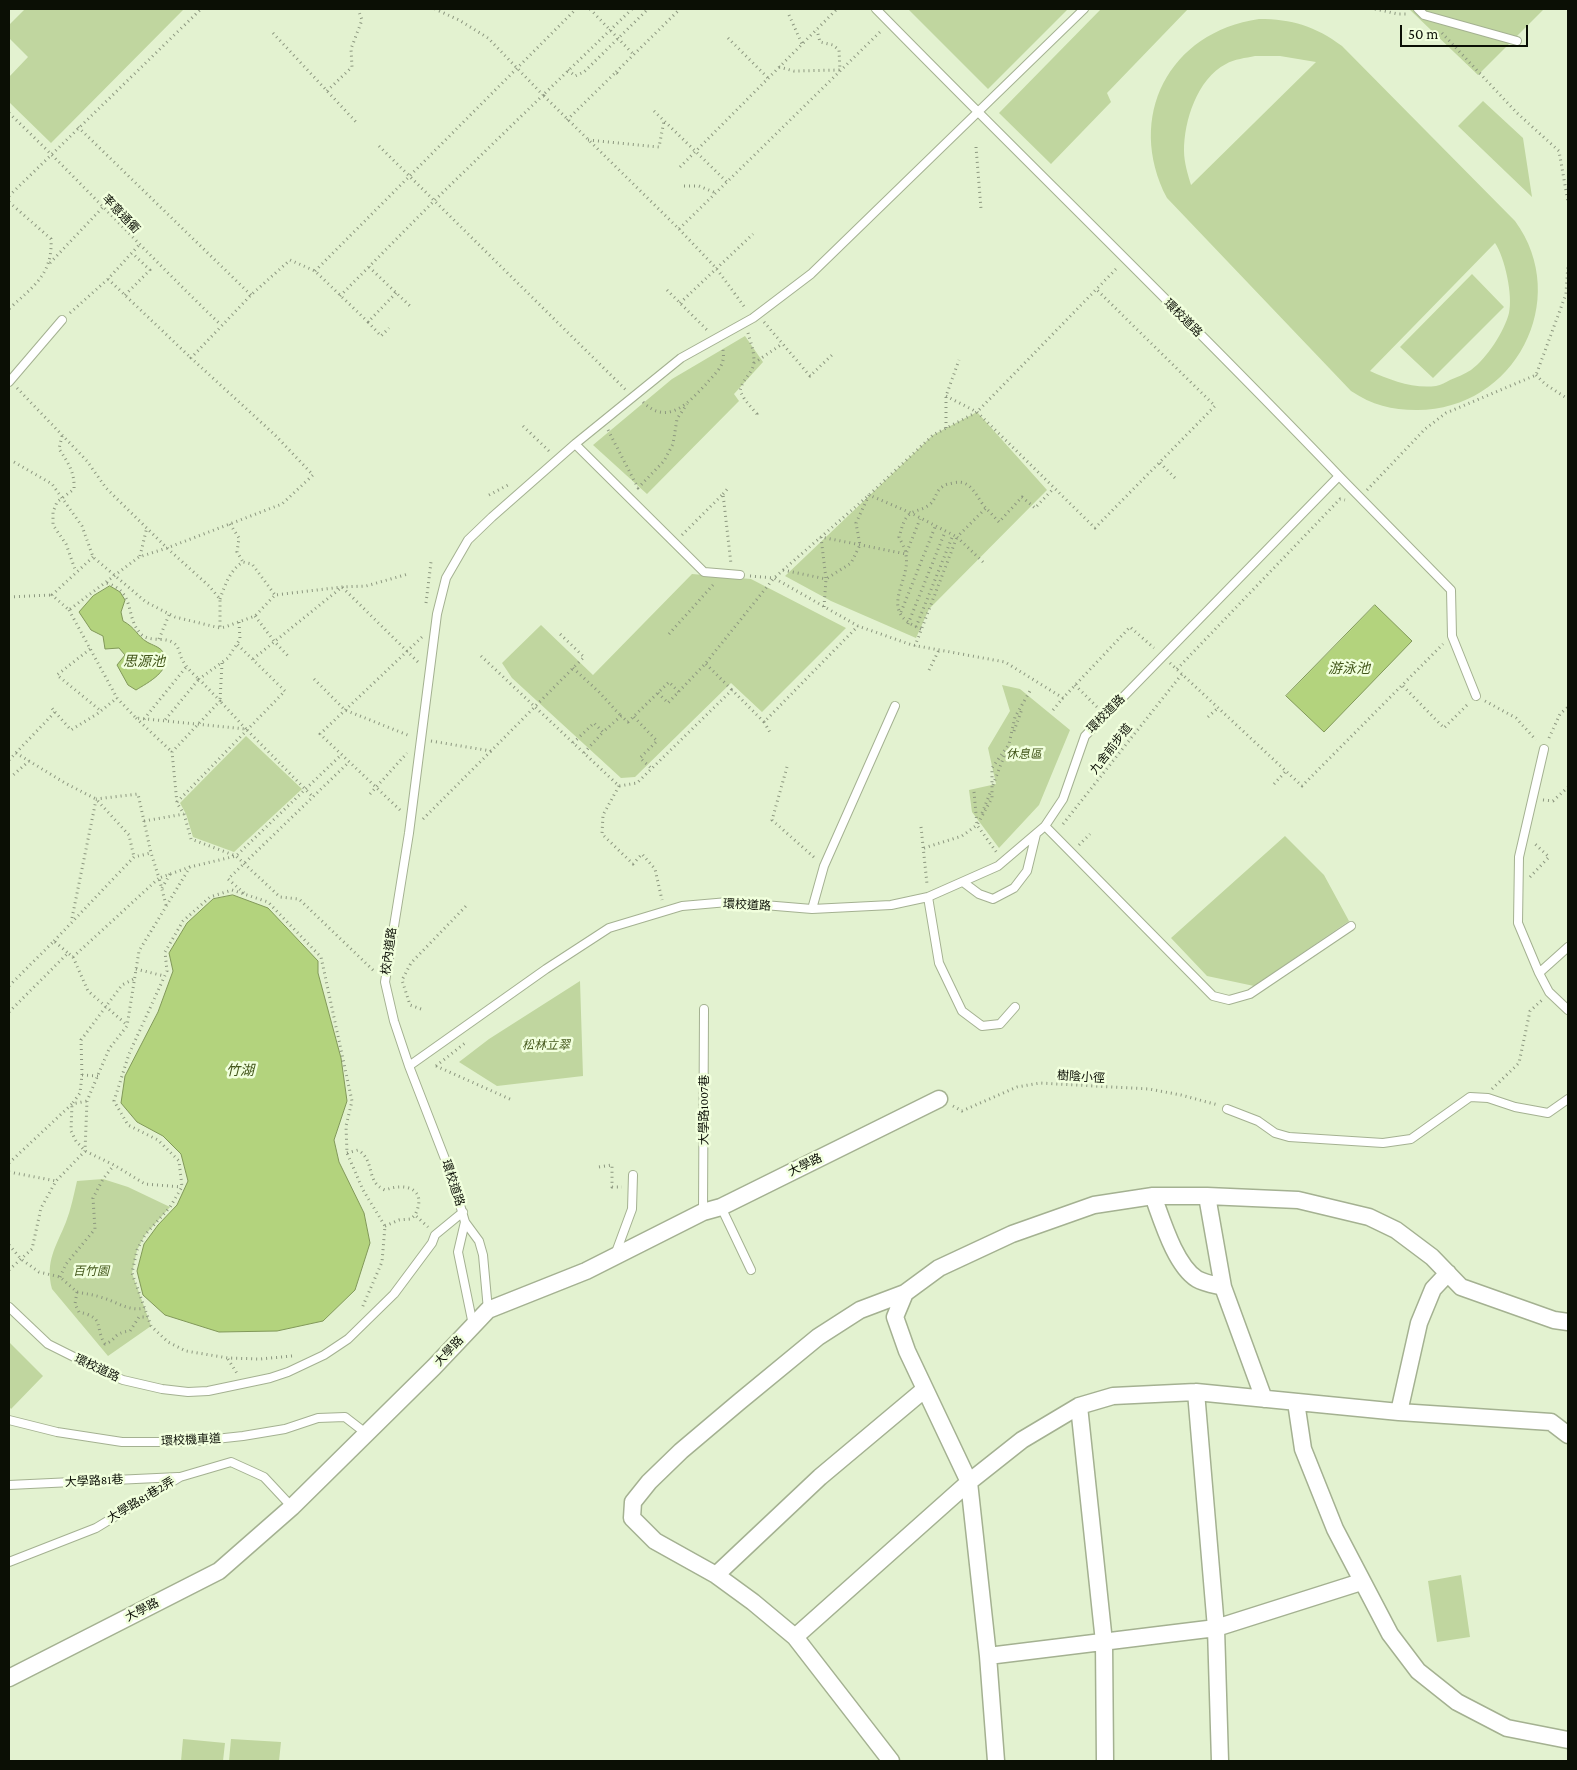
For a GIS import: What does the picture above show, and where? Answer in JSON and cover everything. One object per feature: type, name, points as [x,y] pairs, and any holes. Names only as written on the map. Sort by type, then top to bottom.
[{"type":"street","name":"大學路","points":[[9,1678],[219,1571],[292,1507],[434,1367],[488,1310],[548,1287],[614,1257],[703,1212],[721,1206],[939,1099]]},
{"type":"street","points":[[1154,1196],[1164,1225],[1185,1266],[1197,1279],[1223,1287]]},
{"type":"street","points":[[891,1761],[795,1637],[753,1602],[716,1575],[655,1541],[632,1518],[633,1502],[648,1482],[681,1451],[818,1337],[860,1310],[905,1293],[939,1268],[1012,1234],[1094,1205],[1154,1196],[1298,1200],[1369,1217],[1396,1230],[1432,1256],[1461,1287],[1554,1320],[1568,1322]]},
{"type":"street","points":[[1207,1196],[1223,1287],[1264,1399]]},
{"type":"street","points":[[1399,1412],[1419,1322],[1433,1289],[1448,1273]]},
{"type":"street","points":[[905,1293],[895,1317],[907,1351],[969,1482],[988,1656],[996,1761]]},
{"type":"street","points":[[716,1575],[820,1477],[925,1390]]},
{"type":"street","points":[[795,1637],[969,1482],[1022,1440],[1080,1406],[1113,1396],[1196,1392],[1399,1412],[1551,1422],[1568,1435]]},
{"type":"street","points":[[1196,1392],[1216,1628],[1220,1761]]},
{"type":"street","points":[[1296,1402],[1303,1448],[1335,1530],[1390,1634],[1418,1671],[1457,1702],[1507,1728],[1568,1740]]},
{"type":"street","points":[[1080,1406],[1104,1642],[1105,1761]]},
{"type":"street","points":[[988,1656],[1216,1628],[1361,1582]]},
{"type":"lane","name":"環校道路","points":[[465,1222],[452,1177],[409,1066],[546,969],[609,928],[682,906],[728,902],[812,909],[891,906],[928,897],[998,866],[1045,826],[1063,799],[1085,736],[1339,476],[1254,388],[876,9]]},
{"type":"lane","name":"校內道路","points":[[409,1066],[394,1021],[385,982],[409,833],[437,614],[446,578],[468,540],[496,513],[576,444],[637,398],[681,358],[753,318],[811,274],[1084,9]]},
{"type":"lane","points":[[1421,12],[1517,42]]},
{"type":"lane","points":[[9,382],[62,320]]},
{"type":"lane","points":[[576,444],[704,572],[736,575]]},
{"type":"lane","points":[[1339,476],[1450,590],[1452,636],[1476,696]]},
{"type":"lane","points":[[812,909],[824,866],[894,706]]},
{"type":"lane","points":[[1544,749],[1519,857],[1518,923],[1549,992],[1568,1010]]},
{"type":"lane","points":[[1045,826],[1213,996],[1228,1000],[1250,994],[1351,926]]},
{"type":"lane","points":[[963,882],[979,894],[993,899],[1014,888],[1027,872],[1036,834]]},
{"type":"lane","points":[[928,897],[939,963],[962,1011],[982,1026],[1000,1024],[1015,1008]]},
{"type":"lane","points":[[1539,973],[1568,947]]},
{"type":"lane","name":"大學路1007巷","points":[[703,1212],[704,1009]]},
{"type":"lane","points":[[1227,1109],[1258,1121],[1275,1133],[1289,1137],[1383,1143],[1411,1139],[1470,1097],[1548,1113],[1568,1099]]},
{"type":"lane","points":[[614,1257],[632,1209],[633,1175]]},
{"type":"lane","points":[[721,1206],[752,1270]]},
{"type":"lane","name":"環校道路","points":[[9,1307],[48,1344],[104,1372],[124,1380],[162,1389],[188,1392],[208,1391],[270,1378],[288,1372],[324,1355],[348,1339],[394,1294],[432,1243],[435,1235],[463,1212]]},
{"type":"lane","points":[[465,1222],[479,1241],[483,1255],[488,1310]]},
{"type":"lane","points":[[465,1222],[458,1252],[473,1325]]},
{"type":"lane","name":"環校機車道","points":[[9,1420],[58,1432],[122,1442],[188,1442],[243,1436],[285,1430],[318,1418],[336,1417],[345,1417],[367,1434]]},
{"type":"lane","name":"大學路81巷2弄","points":[[9,1562],[96,1528],[180,1477],[231,1462],[264,1477],[292,1507]]},
{"type":"lane","name":"大學路81巷","points":[[9,1485],[180,1477]]},
{"type":"path","points":[[9,196],[201,9]]},
{"type":"path","points":[[327,91],[352,67],[351,49],[362,20],[358,9]]},
{"type":"path","points":[[435,9],[459,20],[488,38],[567,120],[679,229],[716,268],[753,318]]},
{"type":"path","points":[[315,271],[576,9]]},
{"type":"path","points":[[590,9],[634,54]]},
{"type":"path","points":[[340,296],[435,200],[632,9]]},
{"type":"path","points":[[568,70],[574,76],[578,75],[648,9]]},
{"type":"path","points":[[567,120],[617,73],[680,9]]},
{"type":"path","points":[[680,167],[837,9]]},
{"type":"path","points":[[1375,9],[1408,14],[1414,9]]},
{"type":"path","points":[[1421,12],[1517,113],[1559,151],[1568,202]]},
{"type":"path","points":[[789,15],[802,44]]},
{"type":"path","points":[[679,229],[889,22]]},
{"type":"path","points":[[816,29],[820,42],[833,44],[839,50],[840,70]]},
{"type":"path","points":[[273,33],[356,122]]},
{"type":"path","points":[[728,38],[768,78]]},
{"type":"path","points":[[779,67],[794,71],[840,70]]},
{"type":"path","points":[[654,111],[727,182]]},
{"type":"path","name":"率意通衢","points":[[9,113],[139,245],[222,325]]},
{"type":"path","points":[[588,140],[659,147],[664,120]]},
{"type":"path","points":[[78,127],[251,295]]},
{"type":"path","points":[[379,146],[457,224],[650,409],[661,413],[673,411],[687,404]]},
{"type":"path","points":[[976,147],[981,208]]},
{"type":"path","points":[[684,186],[699,186],[716,193]]},
{"type":"path","points":[[9,202],[51,239],[50,264]]},
{"type":"path","points":[[9,309],[40,280],[50,264],[103,208]]},
{"type":"path","points":[[680,303],[753,234]]},
{"type":"path","points":[[62,320],[108,279],[139,245]]},
{"type":"path","points":[[125,295],[150,270],[132,253]]},
{"type":"path","points":[[191,358],[251,295],[290,260],[315,271],[381,336],[389,328]]},
{"type":"path","points":[[658,693],[668,703],[706,664],[782,570],[869,496],[933,435],[977,412],[1125,260]]},
{"type":"path","points":[[1177,668],[1340,499],[1355,501],[1360,498],[1425,428],[1446,413],[1536,375],[1566,294],[1568,264]]},
{"type":"path","points":[[369,267],[410,306]]},
{"type":"path","points":[[69,610],[107,583],[139,556],[167,548],[282,504],[313,475],[275,436],[108,279]]},
{"type":"path","points":[[946,396],[977,412],[1095,528],[1215,406],[1096,289]]},
{"type":"path","points":[[667,290],[716,339]]},
{"type":"path","points":[[368,322],[396,293]]},
{"type":"path","points":[[764,322],[810,376],[833,354]]},
{"type":"path","points":[[748,332],[754,356],[753,368],[743,380],[740,391],[757,414],[755,416]]},
{"type":"path","points":[[753,363],[782,344]]},
{"type":"path","points":[[607,428],[638,488],[664,461],[673,444],[677,419],[687,404],[713,376],[723,362],[723,345]]},
{"type":"path","points":[[946,429],[946,396],[959,360]]},
{"type":"path","points":[[1536,375],[1545,384],[1568,399]]},
{"type":"path","points":[[26,399],[87,461],[106,488],[209,586],[220,599]]},
{"type":"path","points":[[523,426],[543,445]]},
{"type":"path","points":[[63,435],[59,449],[71,467],[75,480],[74,489],[58,502],[53,512],[53,525],[66,544],[76,573]]},
{"type":"path","points":[[9,462],[14,462],[52,484],[82,526],[93,556],[146,602],[168,615],[220,628],[255,616],[275,595],[366,586],[408,574]]},
{"type":"path","points":[[1160,463],[1176,479]]},
{"type":"path","points":[[906,554],[899,537],[904,521],[912,513],[927,507],[934,501],[937,492],[943,485],[958,482],[966,484],[976,492],[980,501],[999,522],[1022,497],[1034,508],[1054,488]]},
{"type":"path","points":[[675,543],[729,487]]},
{"type":"path","points":[[724,494],[736,575],[774,578],[858,626],[915,646],[1005,662],[1063,698]]},
{"type":"path","points":[[869,496],[912,513],[920,519],[957,537],[983,562]]},
{"type":"path","points":[[782,570],[826,579],[851,563],[860,545],[856,523],[869,496]]},
{"type":"path","points":[[915,646],[957,537],[986,508]]},
{"type":"path","points":[[920,519],[906,554],[906,567],[897,599],[901,613],[908,624],[922,629]]},
{"type":"path","points":[[230,524],[239,538],[236,552],[243,562]]},
{"type":"path","points":[[139,556],[147,527]]},
{"type":"path","points":[[901,613],[935,527]]},
{"type":"path","points":[[908,624],[945,532]]},
{"type":"path","points":[[916,627],[953,535]]},
{"type":"path","points":[[821,537],[906,554]]},
{"type":"path","points":[[821,537],[826,579],[824,607]]},
{"type":"path","points":[[9,597],[52,595],[93,556]]},
{"type":"path","points":[[220,628],[220,599],[235,566],[243,562],[252,564],[275,595]]},
{"type":"path","points":[[669,634],[723,573]]},
{"type":"path","points":[[107,583],[118,587],[123,592],[130,606],[135,624],[143,635],[151,639],[164,639],[174,643],[187,666],[246,730],[313,797]]},
{"type":"path","points":[[253,659],[342,587]]},
{"type":"path","points":[[342,587],[419,663]]},
{"type":"path","points":[[52,595],[69,610],[117,698],[172,752],[177,803],[184,814],[191,839],[236,856],[280,897],[299,899],[385,982]]},
{"type":"path","points":[[159,639],[168,615]]},
{"type":"path","points":[[255,616],[289,657]]},
{"type":"path","points":[[165,720],[199,679],[228,658],[240,639],[239,622]]},
{"type":"path","points":[[764,722],[858,626]]},
{"type":"path","points":[[1053,710],[1130,627],[1177,668],[1302,786],[1452,636]]},
{"type":"path","points":[[409,833],[584,657],[558,632]]},
{"type":"path","points":[[400,811],[320,734],[422,636]]},
{"type":"path","points":[[177,803],[285,691],[237,644]]},
{"type":"path","points":[[90,649],[57,676],[100,711]]},
{"type":"path","points":[[929,670],[939,650]]},
{"type":"path","points":[[481,656],[620,786]]},
{"type":"path","points":[[172,752],[220,701],[222,662]]},
{"type":"path","points":[[706,664],[764,722],[771,734]]},
{"type":"path","points":[[144,719],[187,666]]},
{"type":"path","points":[[573,668],[628,722],[670,682],[679,692]]},
{"type":"path","name":"九舍前步道","points":[[1054,835],[1182,674]]},
{"type":"path","points":[[314,679],[345,710],[409,736]]},
{"type":"path","points":[[1075,685],[1106,715]]},
{"type":"path","points":[[1403,686],[1444,728],[1476,696],[1516,718],[1544,749],[1560,714],[1568,707]]},
{"type":"path","points":[[665,911],[655,869],[642,854],[633,864],[602,834],[603,815],[620,786],[637,783],[732,690]]},
{"type":"path","points":[[924,848],[962,836],[977,825],[992,798],[992,768],[1009,744],[1015,717],[1030,691]]},
{"type":"path","points":[[51,707],[71,730],[117,698]]},
{"type":"path","points":[[977,825],[1026,698]]},
{"type":"path","points":[[1208,717],[1218,708]]},
{"type":"path","points":[[9,760],[56,712]]},
{"type":"path","points":[[584,753],[621,716]]},
{"type":"path","points":[[634,717],[657,741],[640,758],[652,769]]},
{"type":"path","points":[[136,718],[246,730]]},
{"type":"path","points":[[573,743],[594,723],[603,732]]},
{"type":"path","points":[[421,739],[491,751]]},
{"type":"path","points":[[16,753],[65,783],[96,799],[129,836],[134,856]]},
{"type":"path","points":[[370,794],[408,753]]},
{"type":"path","points":[[73,957],[159,878],[190,867],[236,856],[341,755]]},
{"type":"path","points":[[9,776],[12,776],[29,761]]},
{"type":"path","points":[[245,895],[228,878],[244,865],[349,762]]},
{"type":"path","points":[[787,768],[772,820],[824,866]]},
{"type":"path","points":[[1274,784],[1286,771]]},
{"type":"path","points":[[1533,799],[1553,802],[1568,787]]},
{"type":"path","points":[[974,792],[977,825],[998,855],[1005,861]]},
{"type":"path","points":[[96,799],[138,794],[151,853],[166,905]]},
{"type":"path","points":[[72,920],[96,799]]},
{"type":"path","points":[[144,821],[184,814]]},
{"type":"path","points":[[921,828],[928,897]]},
{"type":"path","points":[[1518,877],[1529,878],[1550,858],[1524,834]]},
{"type":"path","points":[[9,986],[134,856],[151,853]]},
{"type":"path","points":[[9,1270],[32,1249],[41,1208],[56,1180],[85,1151],[87,1101],[109,1050],[127,1026],[138,951],[190,867]]},
{"type":"path","points":[[162,888],[170,874]]},
{"type":"path","points":[[299,1354],[260,1359],[228,1358],[186,1351],[168,1342],[151,1326],[132,1273],[137,1250],[145,1235],[170,1206],[182,1187],[179,1161],[158,1140],[128,1125],[114,1101],[129,1054],[165,976],[167,970],[165,952],[183,921],[210,897],[232,890],[268,902],[321,957],[352,1101],[346,1126],[347,1153],[363,1190],[384,1226],[382,1262],[358,1315]]},
{"type":"path","points":[[421,1009],[410,1004],[402,980],[411,963],[467,905]]},
{"type":"path","points":[[54,941],[73,957],[88,991],[127,1026]]},
{"type":"path","points":[[9,1012],[68,953]]},
{"type":"path","points":[[136,969],[165,976]]},
{"type":"path","points":[[9,1164],[72,1104],[80,1093],[82,1075],[81,1040],[122,985],[134,979]]},
{"type":"path","points":[[1482,1098],[1519,1063],[1530,1011],[1549,992]]},
{"type":"path","points":[[436,1066],[512,1100]]},
{"type":"path","points":[[82,1075],[98,1076]]},
{"type":"path","name":"樹陰小徑","points":[[939,1099],[962,1111],[1016,1087],[1040,1083],[1058,1083],[1149,1089],[1181,1095],[1227,1109]]},
{"type":"path","points":[[72,1104],[87,1101]]},
{"type":"path","points":[[72,1104],[71,1131],[76,1141],[85,1151],[114,1165],[145,1184],[182,1187]]},
{"type":"path","points":[[347,1153],[358,1150],[364,1153],[370,1162],[374,1183],[379,1188],[385,1190],[394,1186],[403,1186],[411,1188],[416,1193],[419,1200],[419,1208],[411,1219],[399,1220],[384,1226]]},
{"type":"path","points":[[60,1277],[66,1264],[95,1229],[93,1198],[103,1179],[114,1165]]},
{"type":"path","points":[[599,1167],[612,1165],[612,1187],[633,1186]]},
{"type":"path","points":[[9,1172],[56,1180]]},
{"type":"path","points":[[415,1214],[435,1235]]},
{"type":"path","points":[[9,1245],[21,1259],[39,1272],[60,1277],[77,1292],[102,1297],[136,1310],[145,1308]]},
{"type":"path","points":[[77,1292],[76,1304],[79,1312],[88,1314],[99,1324],[105,1344],[110,1342],[115,1335],[130,1331],[139,1317],[148,1317]]},
{"type":"green space","points":[[25,9],[184,9],[51,143],[9,102],[9,77],[28,57],[9,38],[9,25]]},
{"type":"green space","points":[[908,9],[1068,9],[988,89]]},
{"type":"green space","points":[[1101,9],[1188,9],[1107,93],[1111,102],[1051,164],[999,113]]},
{"type":"green space","points":[[1409,9],[1544,9],[1478,75]]},
{"type":"green space","points":[[1259,19],[1282,20],[1303,25],[1332,39],[1342,46],[1515,221],[1531,252],[1538,284],[1535,316],[1524,346],[1506,371],[1481,392],[1451,405],[1416,410],[1382,406],[1351,391],[1167,198],[1155,168],[1151,138],[1154,109],[1164,83],[1179,60],[1201,41],[1227,27]],"holes":[[[1255,56],[1280,56],[1316,62],[1191,185],[1185,164],[1184,151],[1186,127],[1194,102],[1207,80],[1216,71],[1233,61]],[[1495,243],[1502,258],[1507,277],[1510,297],[1509,313],[1499,336],[1489,352],[1477,365],[1466,373],[1442,384],[1427,387],[1402,383],[1370,371]]]},
{"type":"green space","points":[[1483,101],[1523,138],[1532,197],[1458,126]]},
{"type":"green space","points":[[1472,274],[1504,307],[1433,378],[1400,347]]},
{"type":"green space","points":[[745,336],[763,362],[734,394],[739,401],[647,494],[593,445],[672,379]]},
{"type":"green space","points":[[977,412],[1047,490],[929,609],[916,638],[831,601],[785,576],[933,435]]},
{"type":"green space","points":[[692,574],[751,579],[846,628],[762,712],[731,683],[635,777],[621,778],[512,678],[502,663],[541,625],[593,675]]},
{"type":"green space","name":"休息區","points":[[1002,685],[1020,689],[1070,730],[1039,805],[999,848],[972,812],[969,790],[996,784],[988,748],[1010,711]]},
{"type":"green space","points":[[246,736],[302,789],[234,852],[193,837],[186,814],[180,803]]},
{"type":"green space","points":[[1285,836],[1324,875],[1349,921],[1254,986],[1207,976],[1171,938]]},
{"type":"green space","name":"松林立翠","points":[[580,981],[583,1076],[497,1086],[459,1062],[489,1039]]},
{"type":"green space","name":"百竹園","points":[[103,1179],[128,1187],[170,1207],[145,1235],[137,1250],[132,1273],[151,1326],[108,1356],[52,1289],[50,1279],[53,1254],[68,1217],[77,1181]]},
{"type":"green space","points":[[9,1342],[43,1376],[11,1409],[9,1406]]},
{"type":"green space","points":[[1461,1575],[1470,1637],[1437,1642],[1428,1581]]},
{"type":"green space","points":[[183,1739],[225,1743],[223,1761],[181,1761]]},
{"type":"green space","points":[[231,1739],[281,1742],[279,1761],[229,1761]]},
{"type":"water","name":"思源池","points":[[110,586],[120,592],[125,600],[121,612],[123,621],[131,626],[144,640],[162,650],[165,659],[165,665],[158,675],[136,690],[128,685],[117,665],[125,655],[119,648],[105,649],[103,636],[91,630],[79,612],[93,596]]},
{"type":"water","name":"游泳池","points":[[1375,605],[1412,641],[1324,732],[1286,696]]},
{"type":"water","name":"竹湖","points":[[233,895],[268,908],[318,961],[318,973],[341,1058],[347,1101],[334,1140],[339,1162],[364,1213],[370,1243],[355,1290],[323,1321],[277,1331],[219,1332],[165,1315],[143,1295],[137,1271],[144,1244],[158,1225],[177,1205],[188,1181],[181,1154],[163,1136],[137,1122],[121,1103],[125,1076],[158,1012],[173,971],[169,953],[187,923],[213,899]]}]
